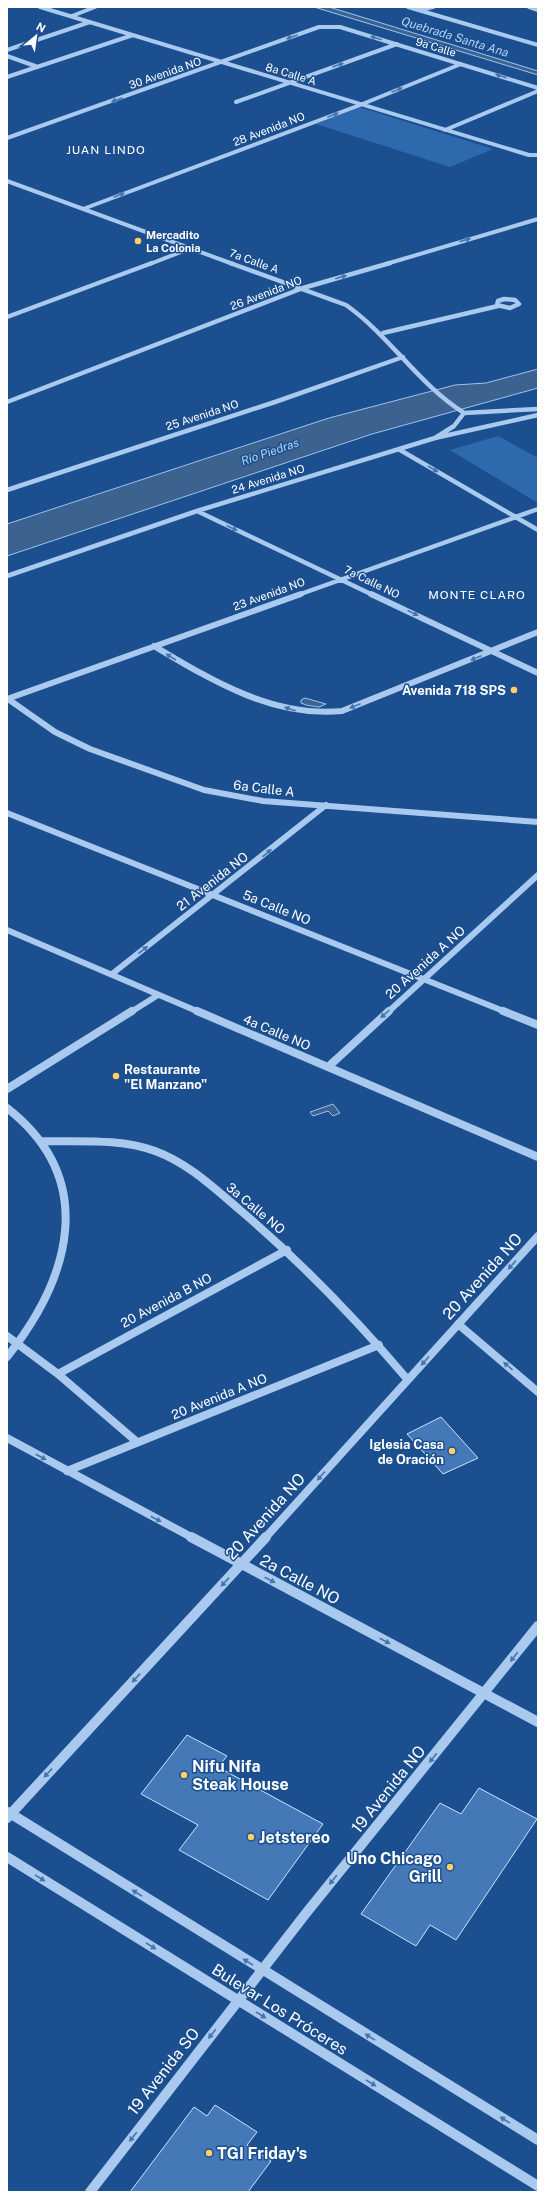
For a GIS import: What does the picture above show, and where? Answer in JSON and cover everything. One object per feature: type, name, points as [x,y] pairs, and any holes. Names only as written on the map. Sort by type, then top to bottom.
[{"type":"street","name":"8a Calle A","points":[[40,7],[360,105],[529,155],[538,155]]},
{"type":"street","points":[[72,16],[95,7]]},
{"type":"street","points":[[408,7],[538,45]]},
{"type":"street","points":[[418,10],[432,7]]},
{"type":"street","points":[[529,7],[538,10]]},
{"type":"street","points":[[7,50],[90,22]]},
{"type":"street","name":"9a Calle","points":[[329,26],[340,27],[538,88]]},
{"type":"street","name":"30 Avenida NO","points":[[7,138],[223,63],[319,27],[329,26]]},
{"type":"street","points":[[7,77],[133,35]]},
{"type":"street","points":[[236,102],[397,44]]},
{"type":"street","points":[[7,56],[38,67]]},
{"type":"street","name":"28 Avenida NO","points":[[83,209],[360,105],[461,64]]},
{"type":"street","points":[[445,130],[538,91]]},
{"type":"street","name":"7a Calle A","points":[[8,183],[346,304],[360,313],[383,334],[430,389],[462,412]]},
{"type":"street","name":"26 Avenida NO","points":[[7,402],[303,288],[538,219]]},
{"type":"street","points":[[7,317],[191,248]]},
{"type":"street","points":[[383,334],[498,306]]},
{"type":"street","name":"25 Avenida NO","points":[[7,490],[275,402],[403,357]]},
{"type":"street","points":[[435,438],[454,426],[462,412],[485,414],[518,408],[538,409]]},
{"type":"street","name":"24 Avenida NO","points":[[7,576],[197,511],[400,450],[435,438],[538,415]]},
{"type":"street","points":[[400,450],[538,530]]},
{"type":"street","name":"23 Avenida NO","points":[[7,699],[341,578],[538,509]]},
{"type":"street","name":"7a Calle NO","points":[[197,511],[341,578],[538,673]]},
{"type":"street","points":[[154,646],[192,669],[258,698],[297,712],[328,715],[342,711],[538,632]]},
{"type":"street","name":"6a Calle A","points":[[7,699],[55,732],[98,752],[204,790],[263,801],[538,822]]},
{"type":"street","name":"21 Avenida NO","points":[[112,974],[326,805]]},
{"type":"street","name":"5a Calle NO","points":[[7,813],[214,894],[538,1025]]},
{"type":"street","name":"20 Avenida A NO","points":[[328,1067],[538,875]]},
{"type":"street","name":"4a Calle NO","points":[[7,930],[538,1157]]},
{"type":"street","points":[[7,1090],[158,995]]},
{"type":"street","points":[[7,1108],[20,1118],[41,1141],[56,1169],[66,1209],[64,1252],[48,1296],[18,1344],[7,1357]]},
{"type":"street","name":"3a Calle NO","points":[[41,1141],[141,1147],[170,1157],[195,1172],[287,1250],[333,1295],[379,1345],[408,1380]]},
{"type":"street","name":"20 Avenida NO","points":[[8,1814],[241,1565],[538,1236]]},
{"type":"street","name":"20 Avenida B NO","points":[[58,1374],[129,1334],[287,1250]]},
{"type":"street","points":[[458,1324],[538,1392]]},
{"type":"street","points":[[7,1336],[58,1374],[137,1442]]},
{"type":"street","name":"20 Avenida A NO","points":[[67,1471],[379,1345]]},
{"type":"street","name":"2a Calle NO","points":[[7,1438],[241,1565],[538,1722]]},
{"type":"street","name":"19 Avenida NO","points":[[262,1970],[538,1626]]},
{"type":"street","name":"Bulevar Los Próceres","points":[[8,1814],[538,2140]]},
{"type":"street","name":"Bulevar Los Próceres","points":[[7,1857],[538,2186]]},
{"type":"street","name":"19 Avenida SO","points":[[90,2192],[262,1970]]},
{"type":"shaded area","points":[[359,107],[493,149],[450,167],[316,124]]},
{"type":"shaded area","points":[[498,436],[538,458],[538,503],[450,450]]},
{"type":"water","points":[[314,7],[329,7],[538,71],[538,75]]},
{"type":"water","name":"Río Piedras","points":[[538,369],[538,388],[372,434],[7,556],[7,524],[329,418],[455,385],[486,383]]},
{"type":"water","points":[[305,698],[326,704],[319,707],[301,703],[301,700]]},
{"type":"water","points":[[333,1104],[340,1113],[333,1116],[328,1111],[313,1116],[310,1112]]},
{"type":"building","name":"Iglesia Casa de Oración","points":[[441,1417],[478,1458],[443,1474],[407,1434]]},
{"type":"building","name":"Jetstereo","points":[[187,1735],[227,1756],[218,1767],[323,1824],[268,1900],[179,1850],[198,1825],[141,1794]]},
{"type":"building","name":"Uno Chicago Grill","points":[[479,1788],[537,1819],[456,1940],[430,1925],[416,1946],[361,1914],[440,1803],[461,1814]]},
{"type":"building","name":"TGI Friday's","points":[[215,2105],[257,2132],[247,2145],[271,2161],[248,2192],[130,2192],[194,2107],[207,2116]]},
{"type":"place","name":"Mercadito La Colonia","points":[[138,241]]},
{"type":"place","name":"Avenida 718 SPS","points":[[514,690]]},
{"type":"place","name":"Restaurante \"El Manzano\"","points":[[116,1076]]},
{"type":"place","name":"Iglesia Casa de Oración","points":[[452,1451]]},
{"type":"place","name":"Nifu Nifa Steak House","points":[[184,1775]]},
{"type":"place","name":"Jetstereo","points":[[251,1837]]},
{"type":"place","name":"Uno Chicago Grill","points":[[450,1867]]},
{"type":"place","name":"TGI Friday's","points":[[209,2153]]},
{"type":"district","name":"JUAN LINDO","points":[[106,150]]},
{"type":"district","name":"MONTE CLARO","points":[[477,595]]},
{"type":"water label","name":"Quebrada Santa Ana","points":[[455,37]]}]
